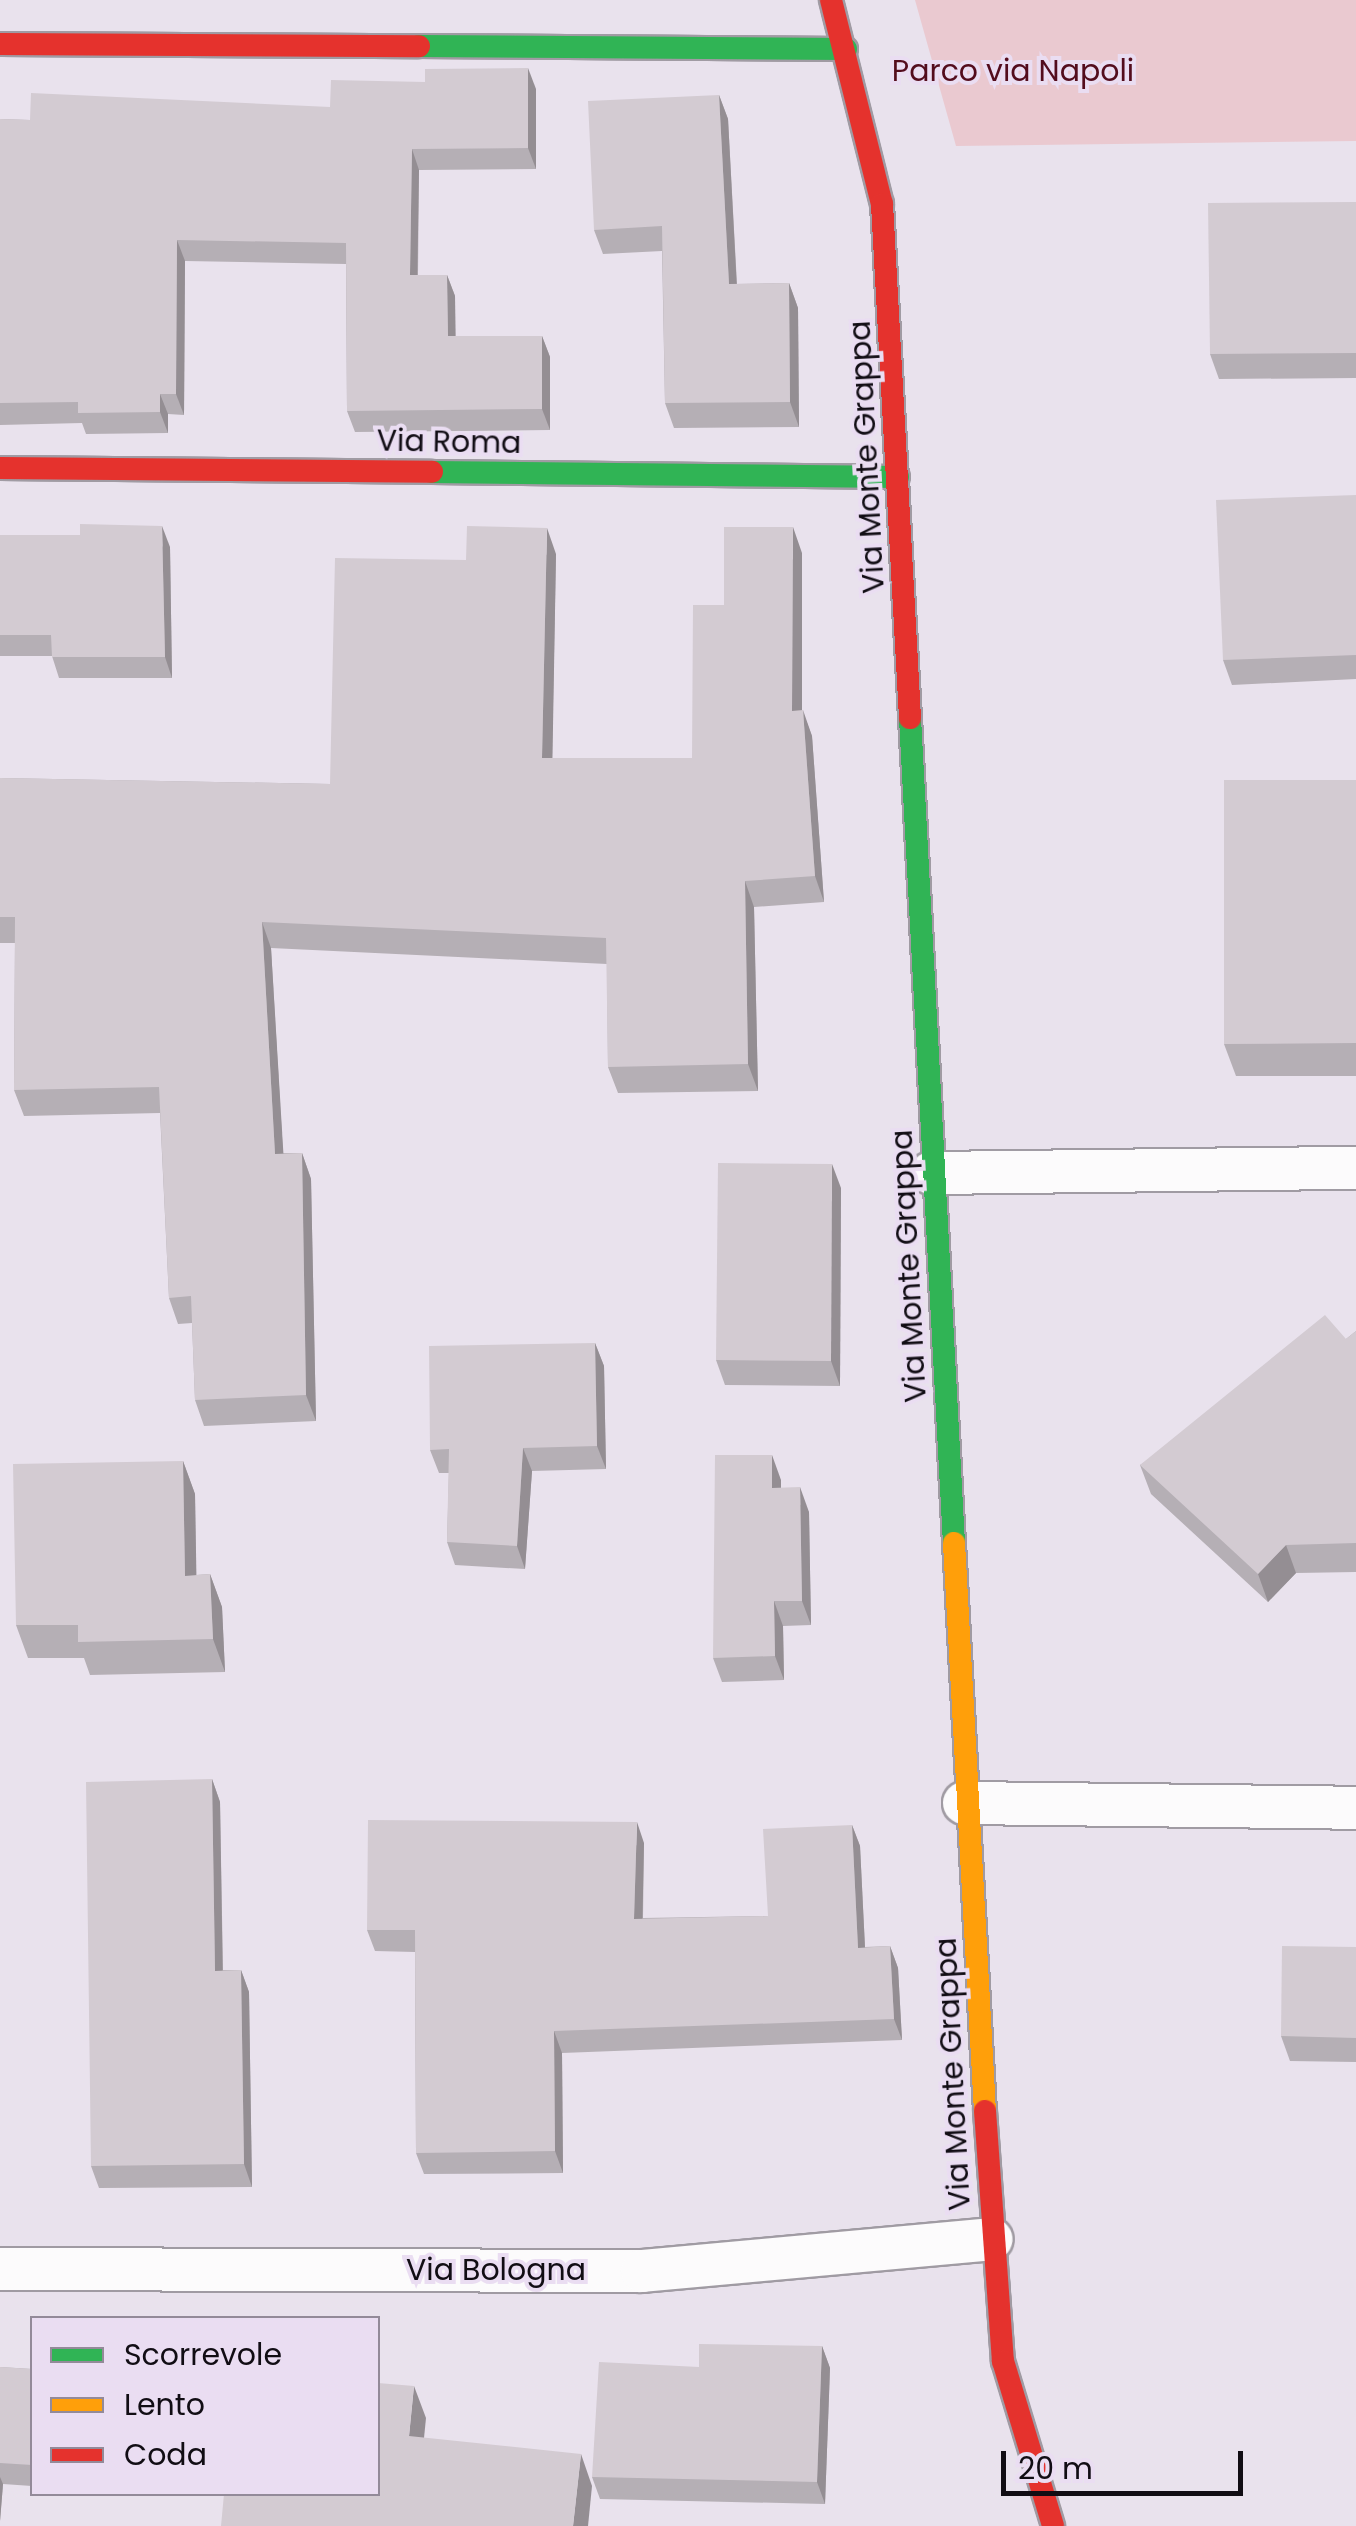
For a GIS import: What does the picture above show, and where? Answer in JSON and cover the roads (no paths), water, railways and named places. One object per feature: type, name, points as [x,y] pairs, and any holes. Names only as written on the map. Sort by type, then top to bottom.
[{"type":"street","name":"Via Monte Grappa","points":[[831,0],[882,204],[931,1174],[958,1556],[964,1803],[992,2239],[1003,2361],[1053,2526]]},
{"type":"street","points":[[0,44],[846,49]]},
{"type":"street","name":"Via Roma","points":[[0,468],[898,477]]},
{"type":"lane","points":[[931,1174],[1356,1168]]},
{"type":"lane","points":[[964,1803],[1356,1808]]},
{"type":"lane","name":"Via Bologna","points":[[0,2269],[642,2270],[992,2239]]},
{"type":"park label","name":"Parco via Napoli","points":[[1013,71]]}]
